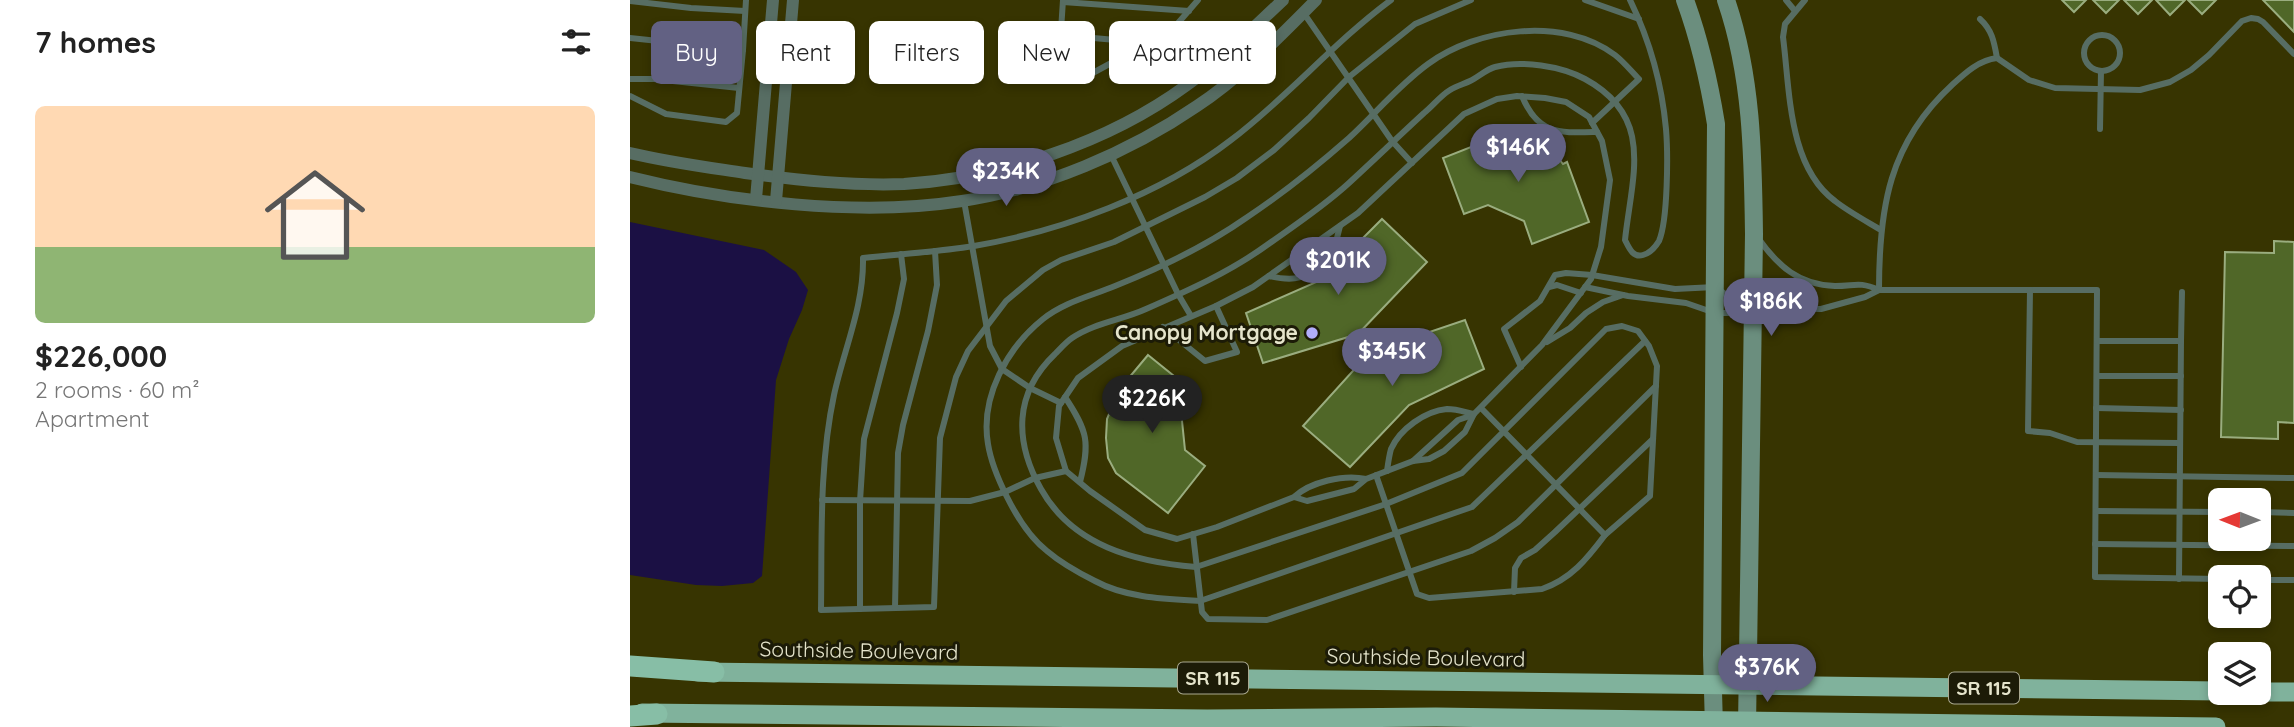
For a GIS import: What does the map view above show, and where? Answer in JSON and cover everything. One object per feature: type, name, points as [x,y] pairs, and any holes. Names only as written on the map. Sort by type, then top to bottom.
[{"type":"highway","points":[[630,666],[714,672]]},
{"type":"highway","name":"Southside Boulevard","points":[[630,672],[2208,691]]},
{"type":"highway","points":[[2271,692],[2294,692]]},
{"type":"highway","points":[[630,714],[657,714]]},
{"type":"highway","name":"SR 115","points":[[657,714],[1161,719],[1436,717],[1713,724],[2216,727]]},
{"type":"highway","points":[[1747,724],[1769,727]]},
{"type":"main road","points":[[1685,0],[1700,43],[1716,124],[1713,724]]},
{"type":"main road","points":[[1726,0],[1737,33],[1746,75],[1753,156],[1755,234],[1747,724]]},
{"type":"street","points":[[756,199],[773,0]]},
{"type":"street","points":[[776,201],[793,0]]},
{"type":"street","points":[[630,153],[670,162],[855,184],[904,184],[960,178],[1030,161],[1074,146],[1151,108],[1186,86],[1217,61],[1283,0]]},
{"type":"street","points":[[630,177],[665,186],[756,199],[880,207],[964,201],[1037,183],[1111,155],[1200,105],[1232,79],[1316,0]]},
{"type":"street","points":[[1101,133],[1111,155]]},
{"type":"lane","points":[[630,96],[666,114],[726,122],[737,113],[746,0]]},
{"type":"lane","points":[[1180,21],[1198,0]]},
{"type":"lane","points":[[1391,0],[1231,140],[1202,161],[1107,211],[1040,232],[973,246],[863,258],[863,282],[852,334],[834,396],[822,482],[821,610],[934,607],[940,439],[953,388],[968,351],[1006,301],[1043,270],[1061,260],[1114,242],[1205,198],[1237,178],[1283,142],[1349,77],[1415,24],[1471,0]]},
{"type":"lane","points":[[1585,0],[1639,19]]},
{"type":"lane","points":[[1376,475],[1385,504],[1417,594],[1429,598],[1514,592],[1556,585],[1586,561],[1605,535],[1650,496],[1657,366],[1638,331],[1622,326],[1606,329],[1462,473],[1385,504],[1196,568],[1129,557],[1090,540],[1068,523],[1049,503],[1035,478],[1024,446],[1024,401],[1048,360],[1071,338],[1099,325],[1140,312],[1256,253],[1346,186],[1447,91],[1494,67],[1523,65],[1554,68],[1597,86],[1616,101],[1627,118],[1635,146],[1625,240],[1636,255],[1642,256],[1658,244],[1662,232],[1668,161],[1666,127],[1647,38],[1630,0]]},
{"type":"lane","points":[[1786,0],[1795,11]]},
{"type":"lane","points":[[1805,0],[1786,24],[1783,37],[1798,146],[1806,168],[1819,186],[1834,201],[1881,230]]},
{"type":"lane","points":[[630,1],[745,11]]},
{"type":"lane","points":[[1061,21],[1063,1],[1189,11]]},
{"type":"lane","points":[[1303,12],[1392,141],[1412,163]]},
{"type":"lane","points":[[1879,290],[1881,230],[1891,178],[1908,139],[1934,102],[1963,75],[1989,59],[1997,58],[2036,83],[2055,88],[2140,90],[2170,82],[2192,70],[2242,21],[2251,18],[2263,22],[2294,54]]},
{"type":"lane","points":[[1980,19],[1989,27],[1997,58]]},
{"type":"lane","points":[[1592,123],[1639,79],[1614,55],[1594,44],[1568,35],[1541,31],[1517,31],[1485,37],[1457,47],[1427,65],[1350,137],[1285,190],[1222,234],[1115,286],[1065,305],[1043,319],[1023,338],[994,385],[988,415],[987,440],[993,467],[1020,522],[1046,551],[1098,583],[1128,593],[1200,601],[1472,507],[1645,341]]},
{"type":"lane","points":[[2101,35],[2112,38],[2120,53],[2116,64],[2101,71],[2090,66],[2084,56],[2084,49],[2090,39],[2101,35]]},
{"type":"lane","points":[[630,38],[743,50]]},
{"type":"lane","points":[[2100,129],[2101,71]]},
{"type":"lane","points":[[630,79],[740,88]]},
{"type":"lane","points":[[1522,96],[1530,114],[1544,127],[1566,133],[1597,132]]},
{"type":"lane","points":[[1413,461],[1458,420],[1481,408],[1521,367],[1542,345],[1592,275],[1606,224],[1610,180],[1602,141],[1589,117],[1566,103],[1522,96],[1497,99],[1464,114],[1358,213],[1253,287],[1216,306],[1122,345],[1078,378],[1063,400],[1056,438],[1066,471],[1145,530],[1177,539],[1294,498],[1307,500],[1354,489],[1376,475],[1413,461],[1429,459],[1444,451],[1465,432],[1474,414]]},
{"type":"lane","points":[[1111,155],[1191,316]]},
{"type":"lane","points":[[964,201],[990,346],[1002,369],[1030,388],[1063,400],[1082,422],[1086,457],[1080,482]]},
{"type":"lane","points":[[1269,276],[1290,281],[1301,278],[1333,254],[1340,226]]},
{"type":"lane","points":[[1755,234],[1774,260],[1791,274],[1810,283],[1835,286],[1864,283],[1879,290],[2097,290],[2095,577],[2208,579]]},
{"type":"lane","points":[[895,608],[898,453],[937,285],[935,251]]},
{"type":"lane","points":[[860,609],[860,500],[864,439],[904,279],[901,254]]},
{"type":"lane","points":[[1521,367],[1504,329],[1540,301],[1555,275],[1592,275],[1675,289],[1715,287],[1752,313]]},
{"type":"lane","points":[[1549,287],[1557,285],[1686,303],[1715,313],[1821,309],[1865,297],[1879,290]]},
{"type":"lane","points":[[2030,290],[2028,431],[2050,433],[2077,442],[2180,443]]},
{"type":"lane","points":[[2179,579],[2182,292]]},
{"type":"lane","points":[[1542,345],[1570,328],[1603,302],[1625,295]]},
{"type":"lane","points":[[1163,327],[1205,361],[1237,352],[1216,306]]},
{"type":"lane","points":[[2097,341],[2181,341]]},
{"type":"lane","points":[[2097,376],[2181,376]]},
{"type":"lane","points":[[1192,534],[1202,612],[1208,619],[1267,620],[1471,551],[1495,538],[1518,522],[1656,386]]},
{"type":"lane","points":[[1481,408],[1605,535]]},
{"type":"lane","points":[[2096,408],[2181,410]]},
{"type":"lane","points":[[1387,471],[1390,451],[1398,437],[1426,416],[1445,409],[1474,414]]},
{"type":"lane","points":[[1514,592],[1515,568],[1521,558],[1535,550],[1653,439]]},
{"type":"lane","points":[[822,500],[970,501],[1005,492],[1035,478],[1066,471]]},
{"type":"lane","points":[[2096,475],[2294,478]]},
{"type":"lane","points":[[1294,498],[1301,490],[1352,476],[1366,479]]},
{"type":"lane","points":[[2096,511],[2208,512]]},
{"type":"lane","points":[[2272,512],[2294,513]]},
{"type":"lane","points":[[2095,544],[2294,546]]},
{"type":"lane","points":[[2271,580],[2294,580]]},
{"type":"shaded area","points":[[630,222],[764,250],[796,272],[808,290],[776,380],[762,576],[753,583],[696,585],[630,575]]},
{"type":"building","points":[[2062,0],[2086,0],[2074,12]]},
{"type":"building","points":[[2093,0],[2119,0],[2106,13]]},
{"type":"building","points":[[2124,0],[2152,0],[2138,14]]},
{"type":"building","points":[[2156,0],[2185,0],[2170,15]]},
{"type":"building","points":[[2188,0],[2216,0],[2202,14]]},
{"type":"building","points":[[2263,0],[2294,0],[2294,32]]},
{"type":"building","points":[[1504,134],[1521,135],[1539,143],[1555,154],[1563,164],[1567,162],[1589,222],[1532,244],[1524,221],[1488,205],[1464,214],[1443,158]]},
{"type":"building","points":[[1382,219],[1427,262],[1358,334],[1263,363],[1246,313],[1321,280]]},
{"type":"building","points":[[2274,241],[2294,242],[2294,423],[2278,422],[2278,439],[2221,437],[2225,252],[2274,253]]},
{"type":"building","points":[[1465,320],[1484,369],[1409,405],[1350,467],[1303,426],[1370,352]]},
{"type":"building","points":[[1148,355],[1195,393],[1181,411],[1185,450],[1205,466],[1168,513],[1116,473],[1108,458],[1107,419],[1112,407],[1107,404]]},
{"type":"place","name":"Canopy Mortgage","points":[[1312,333]]}]
